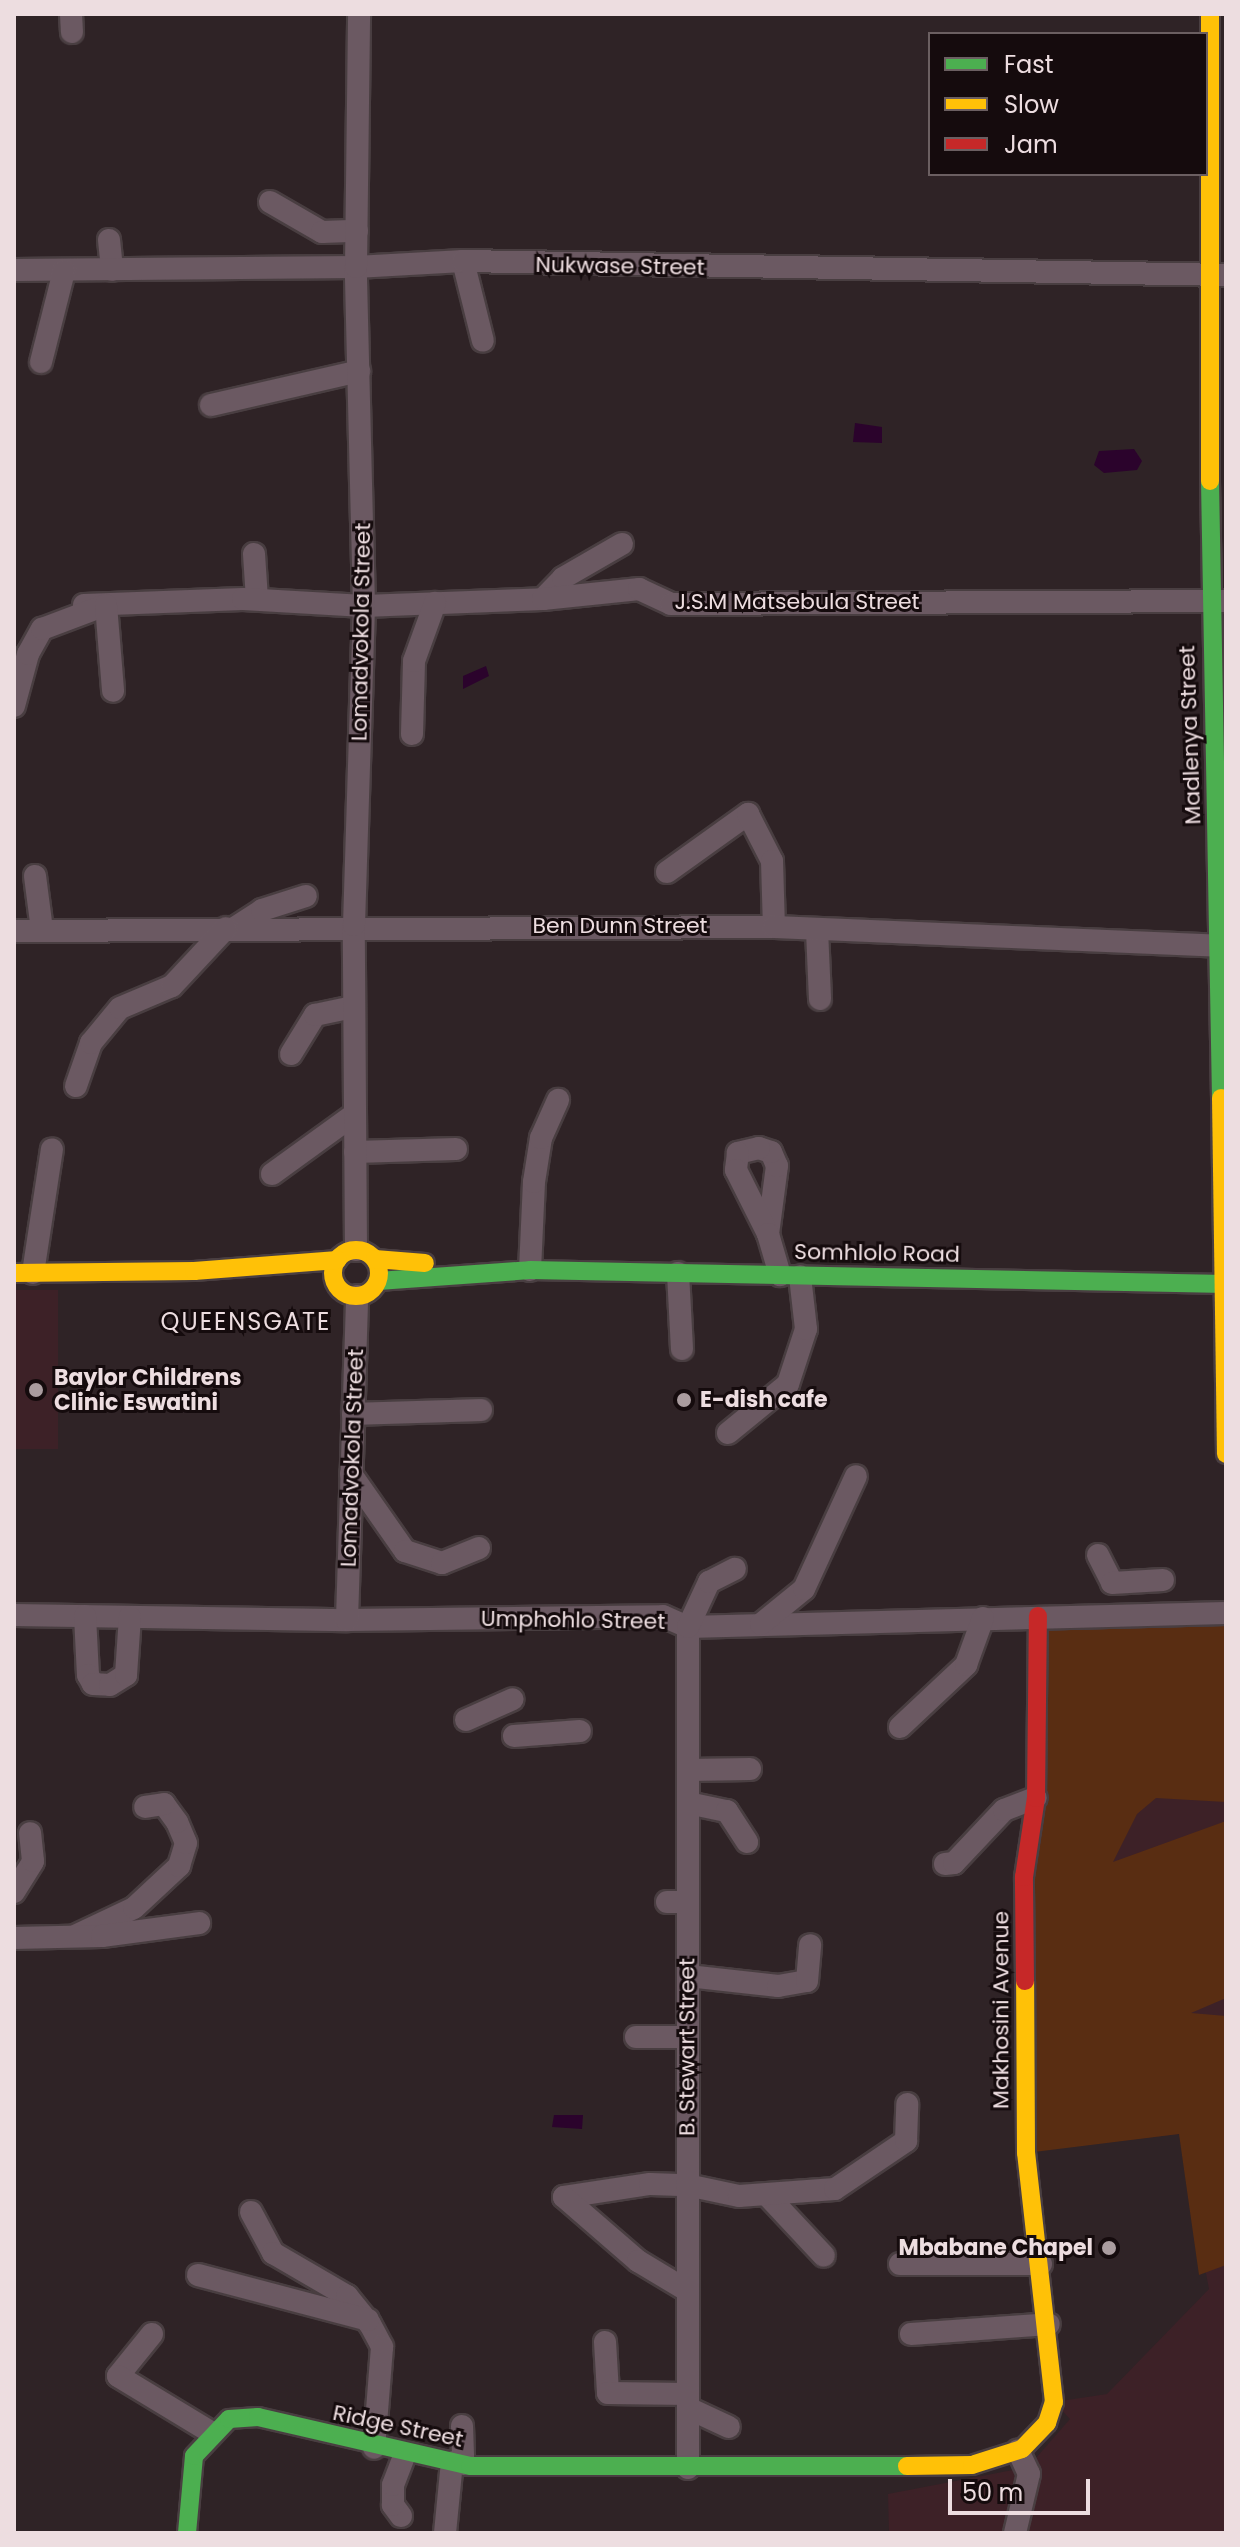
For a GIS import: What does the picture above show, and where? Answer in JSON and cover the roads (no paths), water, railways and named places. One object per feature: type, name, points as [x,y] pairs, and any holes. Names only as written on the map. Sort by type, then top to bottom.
[{"type":"street","name":"Lomadvokola Street","points":[[356,1256],[354,925],[364,606],[356,267],[359,14]]},
{"type":"street","name":"Madlenya Street","points":[[1210,14],[1219,275],[1218,601],[1224,946],[1226,1454]]},
{"type":"street","points":[[270,202],[322,232],[357,231]]},
{"type":"street","points":[[109,240],[112,270]]},
{"type":"street","points":[[463,261],[483,341]]},
{"type":"street","name":"Nukwase Street","points":[[14,270],[356,267],[463,261],[1219,275]]},
{"type":"street","points":[[41,362],[64,271]]},
{"type":"street","points":[[211,405],[359,371]]},
{"type":"street","points":[[543,599],[563,578],[622,544]]},
{"type":"street","points":[[254,554],[257,599]]},
{"type":"street","name":"J.S.M Matsebula Street","points":[[14,706],[28,654],[42,629],[95,605],[257,599],[364,606],[543,599],[639,589],[671,604],[1218,601]]},
{"type":"street","points":[[412,734],[414,661],[435,603]]},
{"type":"street","points":[[95,605],[113,691]]},
{"type":"street","points":[[667,872],[748,814],[772,861],[774,927]]},
{"type":"street","points":[[35,876],[42,930]]},
{"type":"street","points":[[76,1086],[91,1043],[120,1008],[172,986],[230,927],[262,910],[306,896]]},
{"type":"street","name":"Ben Dunn Street","points":[[14,931],[354,925],[774,927],[1224,946]]},
{"type":"street","points":[[817,930],[820,999]]},
{"type":"street","points":[[291,1054],[315,1015],[354,1007]]},
{"type":"street","points":[[528,1270],[541,1138],[558,1100]]},
{"type":"street","points":[[272,1174],[355,1114]]},
{"type":"street","points":[[23,1273],[52,1149]]},
{"type":"street","points":[[355,1152],[456,1149]]},
{"type":"street","points":[[728,1433],[788,1384],[806,1329],[790,1275],[768,1234]]},
{"type":"street","points":[[356,1256],[378,1281],[357,1296],[343,1292],[335,1281],[356,1256]]},
{"type":"street","name":"Somhlolo Road","points":[[23,1273],[194,1271],[356,1256],[528,1270],[1223,1284]]},
{"type":"street","name":"Somhlolo Road","points":[[378,1281],[528,1270]]},
{"type":"street","name":"Somhlolo Road","points":[[194,1271],[335,1281]]},
{"type":"street","points":[[678,1273],[682,1349]]},
{"type":"street","name":"Lomadvokola Street","points":[[347,1620],[357,1296]]},
{"type":"street","points":[[353,1414],[481,1410]]},
{"type":"street","points":[[351,1474],[405,1551],[442,1563],[479,1548]]},
{"type":"street","points":[[761,1624],[804,1589],[856,1476]]},
{"type":"street","points":[[1098,1555],[1112,1583],[1163,1580]]},
{"type":"street","points":[[688,1627],[709,1582],[735,1569]]},
{"type":"street","name":"Umphohlo Street","points":[[14,1615],[347,1620],[663,1616],[688,1627],[1226,1613]]},
{"type":"street","points":[[85,1616],[88,1675],[93,1684],[110,1685],[126,1675],[130,1617]]},
{"type":"street","name":"Makhosini Avenue","points":[[1018,2450],[1047,2423],[1054,2402],[1049,2324],[1026,2153],[1024,1877],[1036,1798],[1038,1616]]},
{"type":"street","points":[[900,1727],[966,1665],[983,1618]]},
{"type":"street","name":"B. Stewart Street","points":[[688,1627],[688,1803],[677,1902],[688,1976],[688,2468]]},
{"type":"street","points":[[466,1720],[513,1699]]},
{"type":"street","points":[[514,1736],[580,1731]]},
{"type":"street","points":[[688,1770],[750,1769]]},
{"type":"street","points":[[945,1864],[954,1863],[1004,1810],[1036,1798]]},
{"type":"street","points":[[688,1803],[727,1811],[747,1842]]},
{"type":"street","points":[[75,1936],[134,1908],[179,1866],[186,1843],[177,1822],[164,1804],[145,1807]]},
{"type":"street","points":[[14,1892],[33,1861],[30,1833]]},
{"type":"street","points":[[14,1938],[75,1936],[199,1923]]},
{"type":"street","points":[[688,1976],[778,1986],[807,1981],[810,1945]]},
{"type":"street","points":[[636,2037],[687,2037]]},
{"type":"street","points":[[688,2291],[638,2261],[564,2197],[650,2184],[687,2185],[739,2196],[849,2184],[906,2141],[907,2104]]},
{"type":"street","points":[[767,2195],[824,2256]]},
{"type":"street","points":[[251,2212],[273,2253],[347,2296],[368,2320],[382,2347],[374,2448]]},
{"type":"street","points":[[900,2264],[1041,2264]]},
{"type":"street","points":[[198,2275],[368,2320]]},
{"type":"street","points":[[911,2334],[1049,2324]]},
{"type":"street","points":[[152,2334],[118,2376],[212,2433],[194,2456],[187,2533]]},
{"type":"street","points":[[605,2342],[608,2393],[688,2401],[729,2427]]},
{"type":"street","name":"Ridge Street","points":[[212,2433],[229,2419],[258,2417],[374,2448],[458,2463],[688,2468],[972,2465],[1018,2450]]},
{"type":"street","points":[[445,2533],[462,2426]]},
{"type":"street","points":[[1015,2533],[1029,2474],[1018,2450]]},
{"type":"street","points":[[401,2516],[393,2505],[393,2485],[405,2454]]},
{"type":"place","name":"Baylor Childrens Clinic Eswatini","points":[[36,1390]]},
{"type":"place","name":"E-dish cafe","points":[[684,1400]]},
{"type":"place","name":"Mbabane Chapel","points":[[1109,2248]]},
{"type":"district","name":"QUEENSGATE","points":[[246,1322]]}]
